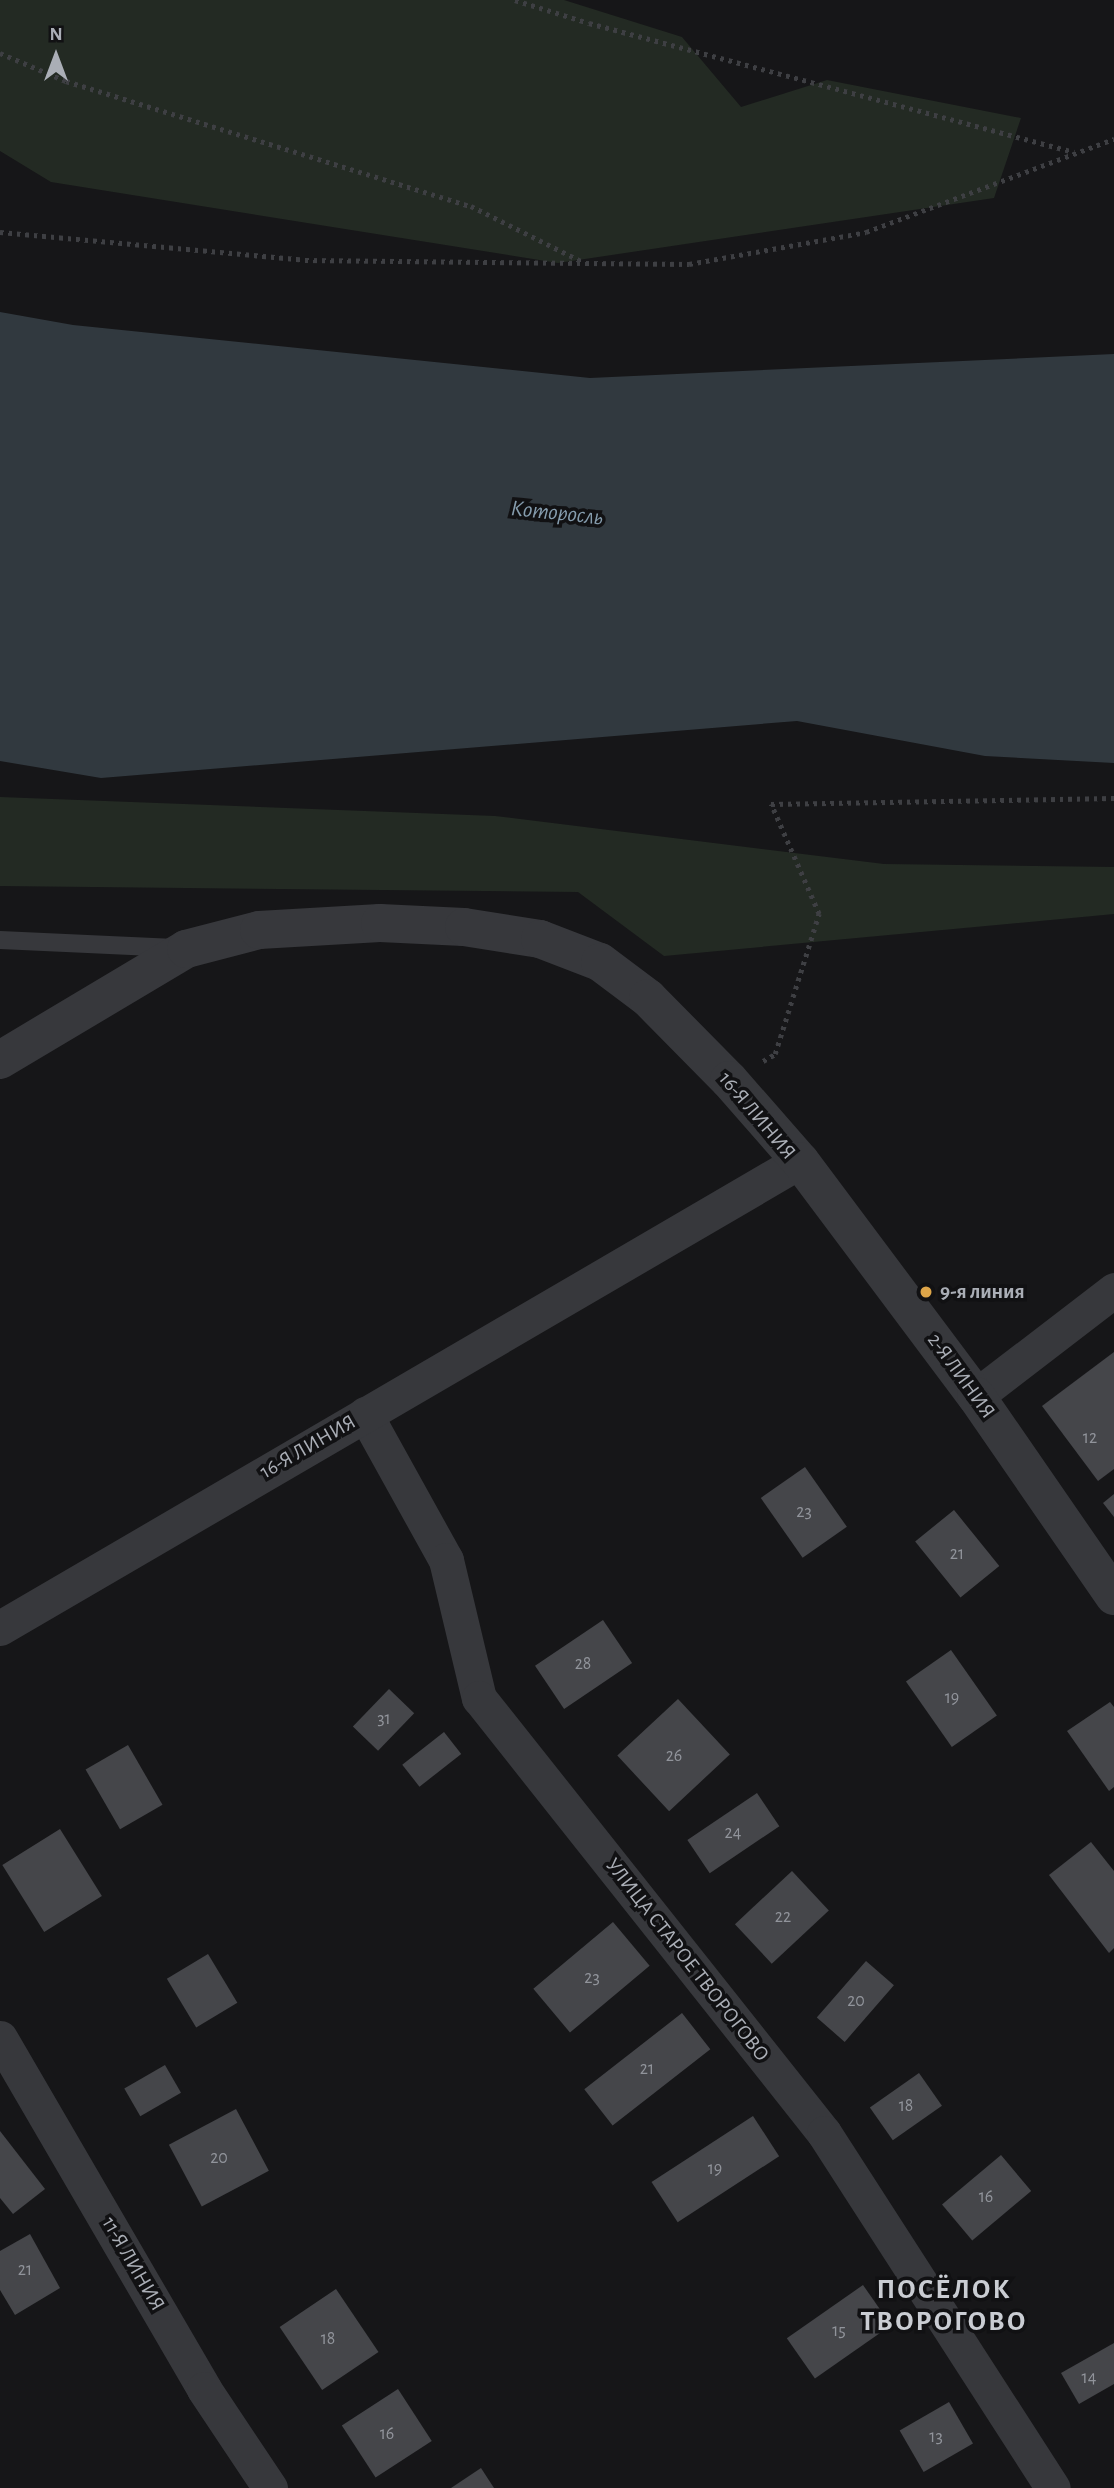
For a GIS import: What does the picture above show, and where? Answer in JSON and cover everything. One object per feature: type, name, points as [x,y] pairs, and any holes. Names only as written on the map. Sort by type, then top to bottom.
[{"type":"street","name":"16-Я ЛИНИЯ","points":[[0,1060],[186,949],[259,930],[380,923],[464,927],[540,940],[600,962],[648,998],[729,1080],[800,1161],[0,1628]]},
{"type":"street","name":"2-Я ЛИНИЯ","points":[[800,1161],[976,1395],[1114,1596]]},
{"type":"street","points":[[976,1395],[1114,1290]]},
{"type":"street","name":"УЛИЦА СТАРОЕ ТВОРОГОВО","points":[[365,1414],[446,1560],[479,1698],[824,2133],[1053,2488]]},
{"type":"street","name":"11-Я ЛИНИЯ","points":[[0,2038],[135,2265],[204,2389],[270,2488]]},
{"type":"lane","points":[[0,940],[186,949]]},
{"type":"path","points":[[515,0],[603,27],[1075,153]]},
{"type":"path","points":[[0,53],[66,81],[471,206],[585,263]]},
{"type":"path","points":[[0,232],[305,260],[689,264],[866,232],[1114,139]]},
{"type":"path","points":[[729,1080],[775,1054],[820,914],[771,804],[1114,798]]},
{"type":"shaded area","points":[[0,0],[564,0],[682,37],[741,107],[827,80],[1021,118],[994,198],[558,263],[51,182],[0,151]]},
{"type":"shaded area","points":[[0,797],[495,816],[884,864],[1114,867],[1114,914],[664,956],[578,892],[0,886]]},
{"type":"water","name":"Которосль","points":[[0,312],[73,325],[590,378],[1114,354],[1114,763],[985,756],[797,721],[101,778],[0,761]]},
{"type":"building","points":[[1114,1352],[1114,1469],[1098,1481],[1042,1406]]},
{"type":"building","points":[[805,1467],[847,1527],[803,1558],[761,1498]]},
{"type":"building","points":[[1114,1494],[1114,1517],[1103,1503]]},
{"type":"building","points":[[954,1510],[999,1566],[960,1597],[915,1541]]},
{"type":"building","points":[[603,1620],[632,1663],[564,1709],[535,1666]]},
{"type":"building","points":[[951,1650],[997,1716],[952,1747],[906,1682]]},
{"type":"building","points":[[389,1689],[414,1713],[378,1751],[353,1726]]},
{"type":"building","points":[[678,1699],[730,1755],[669,1811],[617,1756]]},
{"type":"building","points":[[1110,1702],[1114,1707],[1114,1787],[1109,1791],[1067,1731]]},
{"type":"building","points":[[444,1732],[461,1754],[419,1787],[402,1765]]},
{"type":"building","points":[[128,1745],[162,1805],[120,1829],[86,1770]]},
{"type":"building","points":[[757,1793],[779,1826],[710,1873],[687,1840]]},
{"type":"building","points":[[60,1829],[102,1896],[44,1932],[2,1865]]},
{"type":"building","points":[[1091,1842],[1114,1871],[1114,1948],[1109,1953],[1049,1875]]},
{"type":"building","points":[[792,1871],[829,1910],[772,1964],[735,1924]]},
{"type":"building","points":[[613,1922],[650,1966],[570,2033],[533,1989]]},
{"type":"building","points":[[208,1954],[237,2003],[196,2028],[167,1979]]},
{"type":"building","points":[[866,1961],[894,1985],[845,2042],[817,2018]]},
{"type":"building","points":[[682,2013],[710,2049],[613,2126],[584,2089]]},
{"type":"building","points":[[165,2065],[181,2093],[140,2116],[124,2088]]},
{"type":"building","points":[[919,2073],[942,2106],[893,2140],[870,2107]]},
{"type":"building","points":[[236,2109],[269,2171],[202,2206],[169,2145]]},
{"type":"building","points":[[753,2116],[779,2156],[678,2222],[652,2182]]},
{"type":"building","points":[[0,2131],[45,2189],[13,2214],[0,2198]]},
{"type":"building","points":[[1001,2155],[1031,2191],[972,2240],[942,2204]]},
{"type":"building","points":[[30,2234],[60,2288],[15,2315],[0,2290],[0,2251]]},
{"type":"building","points":[[863,2285],[891,2325],[815,2378],[787,2338]]},
{"type":"building","points":[[336,2289],[378,2352],[322,2390],[280,2327]]},
{"type":"building","points":[[1114,2343],[1114,2384],[1079,2404],[1061,2373]]},
{"type":"building","points":[[398,2389],[432,2441],[376,2477],[342,2425]]},
{"type":"building","points":[[949,2402],[973,2444],[924,2472],[900,2430]]},
{"type":"building","points":[[481,2468],[494,2488],[451,2488]]},
{"type":"place","name":"9-я линия","points":[[926,1292]]},
{"type":"district","name":"ПОСЁЛОК ТВОРОГОВО","points":[[944,2306]]}]
